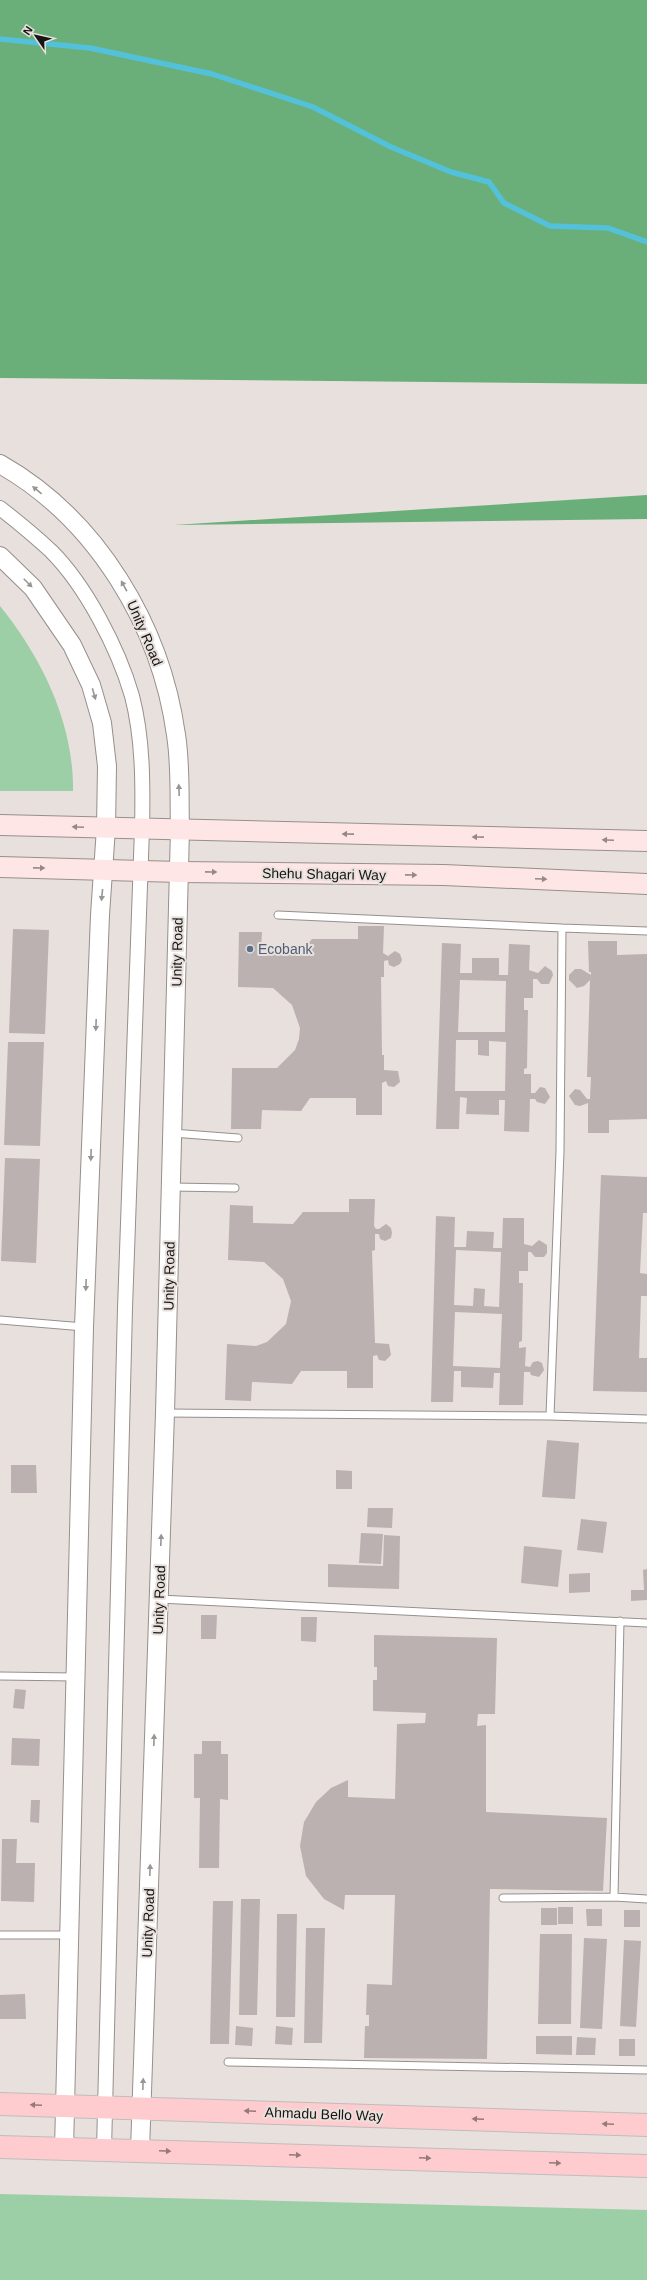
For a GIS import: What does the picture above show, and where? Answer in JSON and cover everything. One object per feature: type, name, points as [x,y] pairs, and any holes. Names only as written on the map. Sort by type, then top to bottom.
[{"type":"main road","points":[[0,825],[647,841]]},
{"type":"main road","name":"Shehu Shagari Way","points":[[0,867],[179,872],[444,875],[647,884]]},
{"type":"main road","name":"Ahmadu Bello Way","points":[[0,2104],[647,2126]]},
{"type":"main road","points":[[0,2147],[647,2166]]},
{"type":"street","name":"Unity Road","points":[[0,464],[64,512],[120,578],[139,614],[168,689],[177,736],[180,829],[171,1187],[165,1413],[140,2151]]},
{"type":"street","points":[[0,508],[52,552],[99,617],[119,658],[132,697],[139,736],[143,800],[139,871],[125,1323],[104,2150]]},
{"type":"street","points":[[0,556],[33,588],[54,616],[72,645],[91,684],[102,723],[105,752],[106,828],[100,915],[84,1327],[64,2149]]},
{"type":"lane","points":[[278,915],[647,931]]},
{"type":"lane","points":[[550,1416],[560,1151],[562,928]]},
{"type":"lane","points":[[172,1133],[238,1138]]},
{"type":"lane","points":[[171,1187],[235,1188]]},
{"type":"lane","points":[[0,1320],[84,1327]]},
{"type":"lane","points":[[165,1413],[647,1418]]},
{"type":"lane","points":[[159,1599],[647,1623]]},
{"type":"lane","points":[[614,1897],[620,1621]]},
{"type":"lane","points":[[0,1676],[76,1677]]},
{"type":"lane","points":[[503,1898],[614,1897],[647,1899]]},
{"type":"lane","points":[[0,1935],[69,1935]]},
{"type":"lane","points":[[228,2062],[647,2070]]},
{"type":"green space","points":[[0,0],[647,0],[647,384],[0,378]]},
{"type":"green space","points":[[647,495],[647,519],[174,525]]},
{"type":"green space","points":[[0,606],[29,647],[53,692],[68,741],[72,766],[73,791],[0,791]]},
{"type":"green space","points":[[0,2194],[647,2210],[647,2280],[0,2280]]},
{"type":"building","points":[[358,926],[384,926],[383,953],[388,956],[395,951],[400,954],[402,960],[400,964],[394,967],[389,965],[388,960],[384,961],[384,977],[381,977],[382,1055],[384,1055],[384,1070],[398,1071],[400,1082],[394,1087],[388,1086],[386,1081],[382,1083],[382,1115],[356,1115],[356,1098],[310,1098],[301,1111],[262,1110],[261,1129],[231,1129],[232,1068],[277,1068],[295,1050],[299,1039],[300,1028],[292,1005],[273,988],[238,987],[239,932],[262,932],[261,949],[302,950],[312,939],[358,939]]},
{"type":"building","points":[[13,929],[49,930],[45,1034],[9,1033]]},
{"type":"building","points":[[588,941],[617,941],[617,955],[647,954],[647,1119],[609,1120],[609,1133],[588,1133],[588,1103],[580,1106],[575,1105],[569,1096],[575,1089],[580,1090],[587,1099],[590,1099],[591,1077],[587,1077],[590,980],[584,986],[577,988],[569,980],[569,975],[575,969],[581,969],[591,975],[591,972],[589,972]]},
{"type":"building","points":[[442,943],[461,944],[460,973],[472,973],[472,958],[499,958],[499,975],[508,975],[509,944],[530,945],[529,970],[538,973],[545,966],[552,971],[553,975],[549,984],[541,984],[537,979],[533,979],[533,998],[524,998],[524,1010],[528,1010],[527,1068],[524,1069],[524,1074],[531,1074],[531,1093],[535,1093],[540,1087],[545,1088],[550,1097],[545,1104],[537,1102],[535,1099],[530,1099],[529,1132],[504,1131],[505,1100],[499,1100],[499,1115],[466,1114],[467,1098],[460,1097],[459,1129],[436,1129]],"holes":[[[460,980],[506,981],[505,1032],[458,1032]],[[456,1040],[478,1040],[478,1055],[489,1056],[489,1041],[506,1042],[505,1091],[455,1091]]]},
{"type":"building","points":[[8,1042],[44,1042],[40,1146],[4,1145]]},
{"type":"building","points":[[5,1158],[40,1159],[36,1263],[1,1261]]},
{"type":"building","points":[[601,1175],[647,1177],[647,1213],[643,1213],[640,1273],[647,1274],[647,1296],[641,1296],[639,1358],[647,1358],[647,1392],[593,1391]]},
{"type":"building","points":[[349,1199],[375,1199],[374,1226],[376,1229],[379,1229],[386,1224],[391,1228],[392,1233],[391,1238],[385,1241],[380,1239],[379,1234],[375,1234],[375,1250],[372,1251],[375,1343],[389,1344],[391,1355],[385,1361],[379,1360],[377,1355],[373,1356],[373,1388],[347,1388],[347,1371],[301,1371],[292,1384],[252,1382],[251,1401],[225,1400],[227,1344],[256,1346],[267,1342],[286,1324],[291,1301],[283,1279],[264,1262],[228,1260],[230,1205],[253,1206],[253,1223],[293,1224],[303,1212],[349,1212]]},
{"type":"building","points":[[436,1216],[455,1217],[454,1247],[466,1247],[467,1231],[494,1232],[493,1248],[502,1248],[503,1218],[524,1218],[524,1244],[532,1246],[539,1240],[547,1245],[547,1253],[544,1257],[535,1257],[531,1252],[528,1252],[528,1271],[519,1271],[519,1283],[523,1283],[522,1341],[519,1342],[519,1348],[526,1347],[525,1366],[530,1367],[533,1362],[538,1361],[542,1363],[544,1370],[539,1377],[531,1375],[530,1372],[524,1372],[523,1405],[499,1405],[500,1373],[494,1373],[493,1388],[461,1387],[461,1371],[454,1371],[453,1402],[431,1402]],"holes":[[[456,1250],[501,1252],[499,1307],[484,1306],[485,1289],[474,1288],[473,1306],[454,1305]],[[455,1312],[502,1314],[500,1368],[453,1366]]]},
{"type":"building","points":[[547,1440],[579,1443],[575,1499],[542,1497]]},
{"type":"building","points":[[11,1465],[36,1465],[37,1493],[11,1493]]},
{"type":"building","points":[[336,1470],[352,1471],[352,1489],[336,1489]]},
{"type":"building","points":[[368,1508],[393,1508],[392,1528],[367,1527]]},
{"type":"building","points":[[581,1519],[607,1522],[603,1553],[577,1550]]},
{"type":"building","points":[[361,1533],[383,1534],[381,1564],[359,1563]]},
{"type":"building","points":[[384,1535],[400,1536],[399,1589],[328,1587],[328,1564],[383,1566]]},
{"type":"building","points":[[524,1546],[562,1550],[558,1587],[521,1583]]},
{"type":"building","points":[[647,1569],[647,1600],[631,1601],[631,1590],[644,1590],[643,1570]]},
{"type":"building","points":[[590,1573],[590,1592],[569,1593],[569,1574]]},
{"type":"building","points":[[201,1615],[217,1615],[216,1639],[201,1639]]},
{"type":"building","points":[[301,1617],[317,1617],[316,1642],[301,1641]]},
{"type":"building","points":[[374,1635],[497,1638],[495,1714],[478,1714],[477,1726],[486,1725],[486,1812],[607,1818],[603,1891],[490,1889],[487,2059],[364,2058],[365,2026],[369,2026],[369,2015],[366,2015],[367,1984],[392,1985],[395,1895],[345,1895],[344,1910],[324,1899],[306,1876],[300,1846],[304,1822],[316,1802],[331,1788],[348,1780],[348,1797],[395,1799],[397,1724],[425,1723],[426,1713],[373,1711],[373,1680],[377,1680],[377,1667],[374,1667]]},
{"type":"building","points":[[15,1689],[26,1690],[24,1709],[13,1708]]},
{"type":"building","points":[[12,1738],[40,1739],[39,1766],[11,1765]]},
{"type":"building","points":[[202,1741],[221,1741],[221,1754],[228,1754],[228,1800],[220,1799],[219,1868],[199,1868],[200,1798],[194,1798],[194,1754],[202,1754]]},
{"type":"building","points":[[31,1800],[40,1800],[39,1823],[30,1822]]},
{"type":"building","points":[[2,1839],[17,1839],[16,1863],[35,1863],[34,1902],[1,1901]]},
{"type":"building","points":[[241,1899],[260,1899],[257,2015],[239,2015]]},
{"type":"building","points":[[213,1901],[233,1901],[229,2044],[210,2044]]},
{"type":"building","points":[[558,1907],[573,1907],[573,1924],[558,1924]]},
{"type":"building","points":[[541,1908],[557,1908],[557,1925],[541,1925]]},
{"type":"building","points":[[586,1909],[602,1909],[602,1926],[587,1926]]},
{"type":"building","points":[[624,1910],[640,1910],[640,1927],[624,1927]]},
{"type":"building","points":[[277,1914],[297,1914],[295,2017],[276,2017]]},
{"type":"building","points":[[306,1928],[325,1928],[322,2043],[304,2043]]},
{"type":"building","points":[[540,1934],[572,1934],[571,2024],[538,2024]]},
{"type":"building","points":[[584,1938],[607,1939],[602,2029],[580,2028]]},
{"type":"building","points":[[624,1940],[641,1941],[636,2027],[620,2026]]},
{"type":"building","points":[[25,1994],[26,2019],[0,2019],[0,1995]]},
{"type":"building","points":[[236,2026],[253,2028],[252,2046],[235,2045]]},
{"type":"building","points":[[276,2026],[293,2028],[292,2045],[275,2044]]},
{"type":"building","points":[[536,2036],[572,2036],[572,2055],[536,2054]]},
{"type":"building","points":[[577,2037],[596,2038],[595,2055],[576,2055]]},
{"type":"building","points":[[619,2039],[635,2039],[635,2056],[619,2056]]},
{"type":"waterway","points":[[0,39],[90,48],[212,74],[313,107],[391,147],[451,172],[489,182],[504,203],[550,226],[608,228],[647,242]]},
{"type":"place","name":"Ecobank","points":[[250,949]]}]
